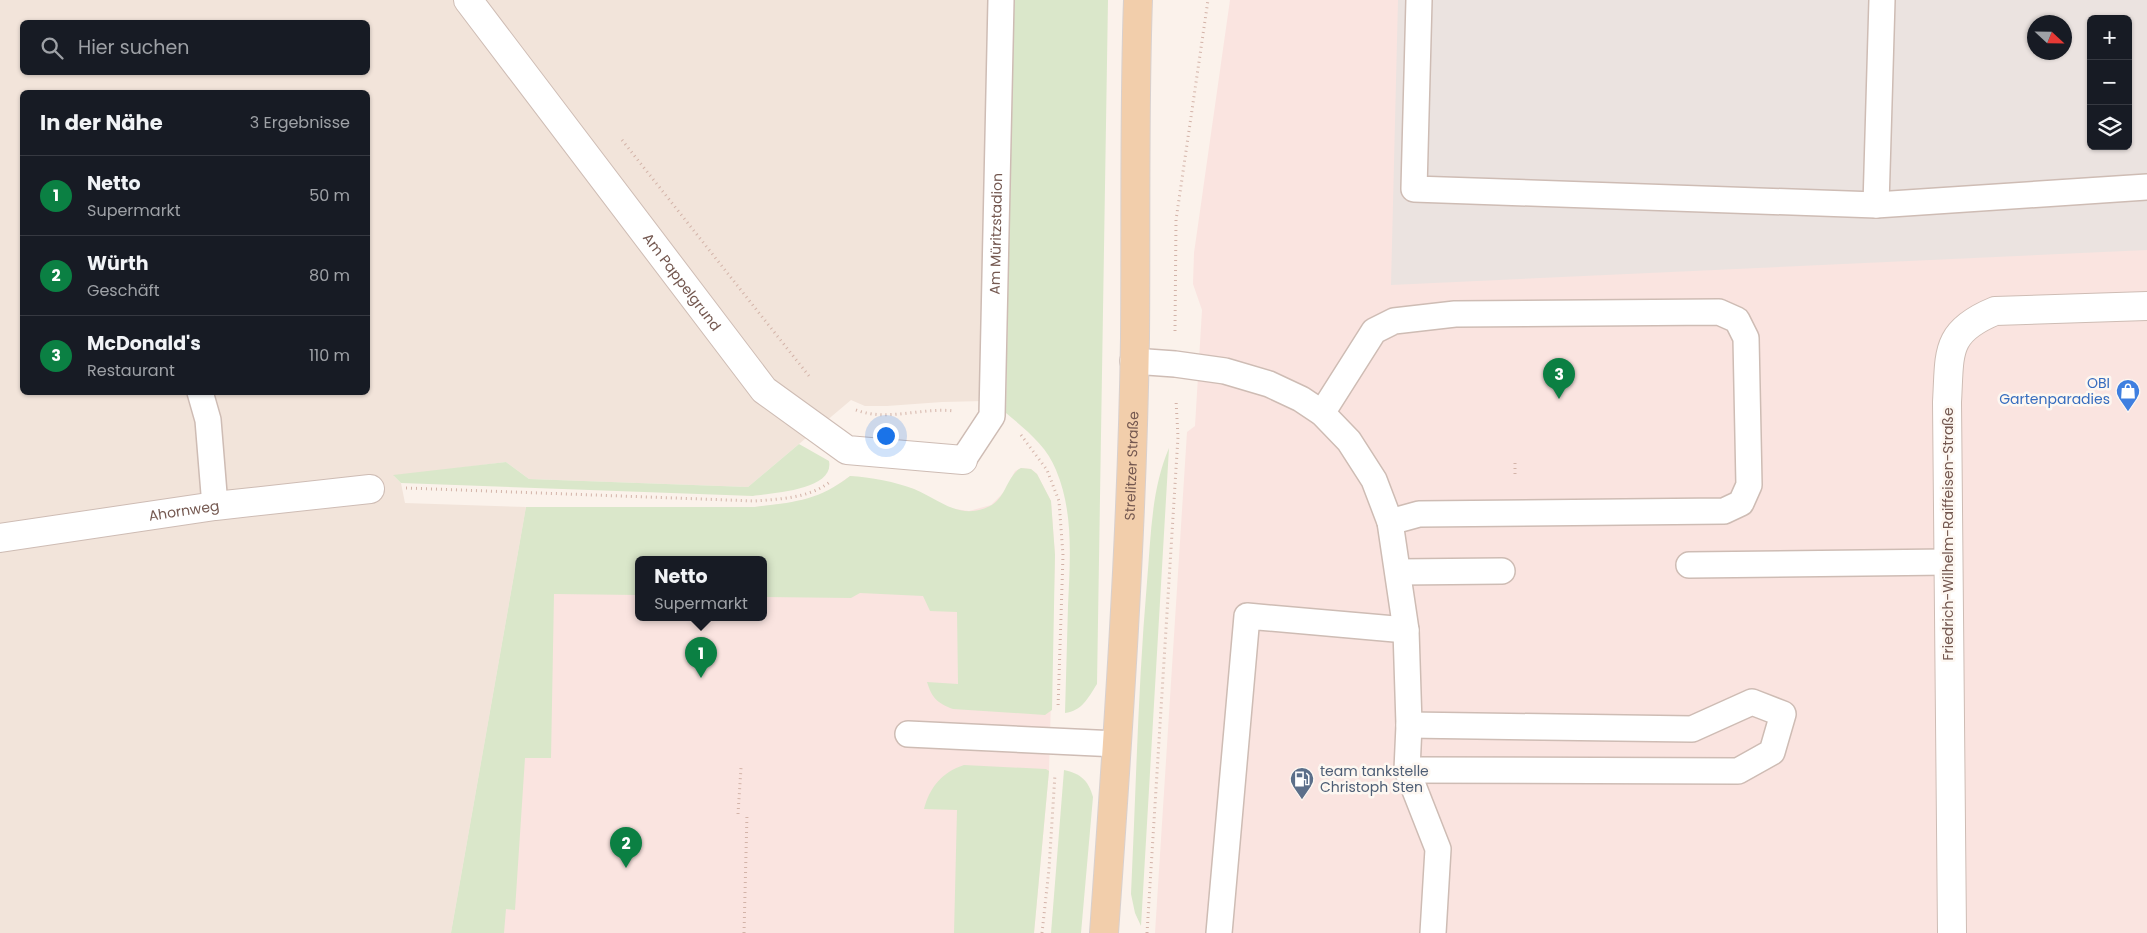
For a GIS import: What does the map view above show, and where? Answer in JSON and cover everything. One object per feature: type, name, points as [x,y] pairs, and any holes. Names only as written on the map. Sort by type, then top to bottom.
[{"type":"main road","name":"Strelitzer Straße","points":[[1104,933],[1117,744],[1134,361],[1134,120],[1138,0]]},
{"type":"street","name":"Am Pappelgrund","points":[[468,0],[764,390],[847,450]]},
{"type":"street","name":"Friedrich-Wilhelm-Raiffeisen-Straße","points":[[1952,933],[1947,402],[1950,349],[1959,333],[1976,319],[1994,311],[2147,306]]},
{"type":"street","points":[[847,450],[963,460]]},
{"type":"street","name":"Ahornweg","points":[[0,538],[215,506],[370,489]]},
{"type":"lane","name":"Am Müritzstadion","points":[[992,416],[1000,0]]},
{"type":"lane","points":[[1419,0],[1414,189],[1876,204],[2147,187]]},
{"type":"lane","points":[[1876,204],[1882,0]]},
{"type":"lane","points":[[1322,413],[1374,331],[1394,321],[1455,314],[1720,312],[1737,320],[1746,338],[1749,475],[1749,484],[1741,503],[1724,511],[1419,514],[1390,522]]},
{"type":"lane","points":[[1134,361],[1175,364],[1251,377],[1301,399],[1322,413],[1349,441],[1374,480],[1390,522],[1399,572],[1406,630],[1409,725],[1407,770],[1438,849],[1433,933]]},
{"type":"lane","points":[[201,395],[208,420],[215,506]]},
{"type":"lane","points":[[963,460],[992,416]]},
{"type":"lane","points":[[1689,565],[1948,562]]},
{"type":"lane","points":[[1399,572],[1502,571]]},
{"type":"lane","points":[[1219,933],[1247,616],[1406,630]]},
{"type":"lane","points":[[1407,770],[1738,771],[1772,752],[1784,714],[1752,702],[1692,729],[1409,725]]},
{"type":"lane","points":[[908,734],[1117,744]]},
{"type":"path","points":[[1147,933],[1178,437],[1175,364],[1176,220],[1208,0]]},
{"type":"path","points":[[616,132],[812,380]]},
{"type":"path","points":[[853,409],[861,412],[887,414],[940,409],[992,416],[1022,436],[1047,470],[1059,501],[1063,555],[1056,742],[1049,869],[1042,933]]},
{"type":"path","points":[[370,489],[754,501],[788,498],[821,489],[836,477],[861,412]]},
{"type":"path","points":[[738,814],[740,768]]},
{"type":"path","points":[[744,933],[747,814]]},
{"type":"shaded area","points":[[0,0],[994,0],[985,401],[865,406],[851,400],[748,487],[529,479],[506,462],[394,476],[401,483],[405,503],[526,507],[451,933],[0,933]]},
{"type":"shaded area","points":[[1230,0],[2147,0],[2147,933],[1155,933],[1187,432],[1195,426],[1202,310],[1193,284],[1194,253]]},
{"type":"shaded area","points":[[1398,0],[2147,0],[2147,250],[1391,285]]},
{"type":"shaded area","points":[[1021,468],[1031,469],[1037,474],[1051,501],[1055,555],[1049,771],[1034,933],[451,933],[526,507],[755,507],[789,503],[823,495],[850,476],[914,489],[948,508],[969,511],[991,505],[1005,491],[1015,471]]},
{"type":"green space","points":[[1013,0],[1108,0],[1097,684],[1080,707],[1065,713],[1070,554],[1066,503],[1056,470],[1047,453],[1035,438],[1006,413]]},
{"type":"green space","points":[[799,444],[829,461],[828,471],[822,478],[813,484],[800,488],[753,496],[401,483],[393,475],[506,462],[529,479],[748,487]]},
{"type":"green space","points":[[1169,448],[1141,926],[1135,913],[1131,894],[1141,660],[1155,497]]},
{"type":"green space","points":[[1021,468],[1031,469],[1037,474],[1051,501],[1055,555],[1052,710],[1045,715],[953,709],[936,699],[927,682],[958,684],[957,612],[930,611],[923,596],[860,593],[851,598],[767,597],[767,556],[635,556],[635,595],[554,594],[551,758],[525,758],[515,910],[506,909],[504,933],[451,933],[526,507],[755,507],[805,499],[827,491],[850,476],[899,484],[914,489],[950,507],[969,511],[990,506],[1000,498],[1016,471]]},
{"type":"green space","points":[[964,765],[1046,769],[1049,771],[1034,933],[954,933],[957,810],[924,809],[933,787],[938,781],[949,772]]},
{"type":"green space","points":[[1064,770],[1083,779],[1089,786],[1093,797],[1081,933],[1051,933]]},
{"type":"place","name":"McDonald's","points":[[1559,399]]},
{"type":"place","name":"OBI Gartenparadies","points":[[2128,412]]},
{"type":"place","name":"Netto","points":[[701,678]]},
{"type":"place","name":"team tankstelle Christoph Sten","points":[[1302,800]]},
{"type":"place","name":"Würth","points":[[626,868]]}]
